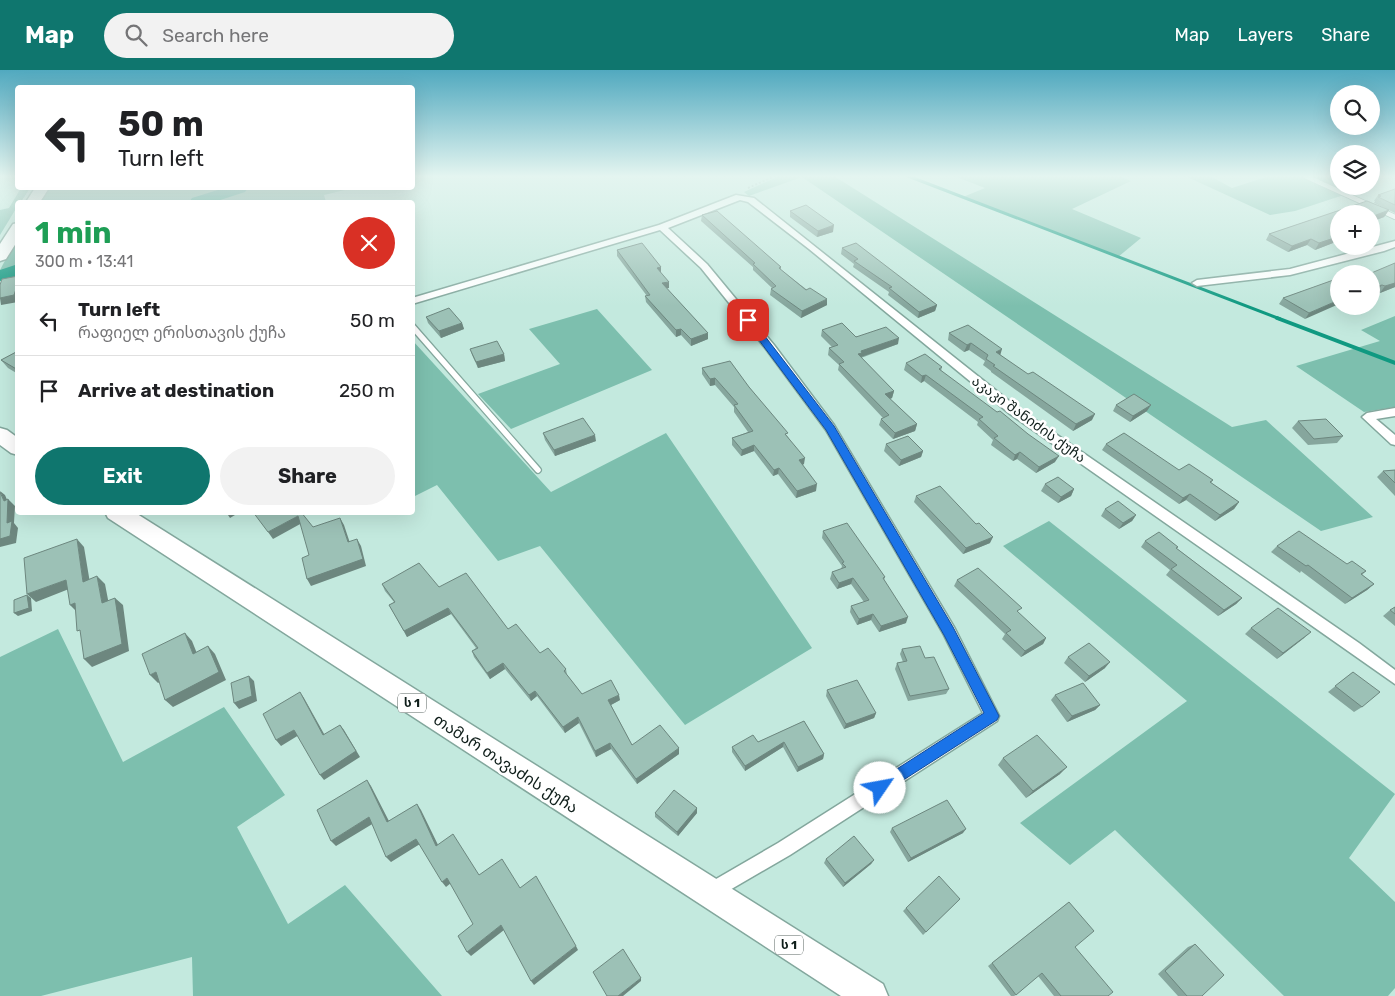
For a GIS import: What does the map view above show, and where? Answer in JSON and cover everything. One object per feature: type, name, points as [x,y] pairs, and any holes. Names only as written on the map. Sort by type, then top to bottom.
[{"type":"highway","points":[[0,256],[15,232]]},
{"type":"highway","points":[[0,435],[15,446]]},
{"type":"highway","name":"თამარ თავაძის ქუჩა","points":[[121,515],[871,996]]},
{"type":"street","points":[[415,300],[683,219]]},
{"type":"street","name":"აკაკი შანიძის ქუჩა","points":[[775,219],[1014,411],[1354,647],[1395,678]]},
{"type":"street","points":[[662,227],[704,266],[770,347],[830,428],[949,631],[992,716],[784,850],[708,893]]},
{"type":"street","points":[[1198,283],[1290,272],[1381,250],[1395,244]]},
{"type":"street","points":[[1395,412],[1367,417],[1395,441]]},
{"type":"lane","points":[[415,329],[538,470]]},
{"type":"green space","points":[[0,219],[10,219],[0,235]]},
{"type":"green space","points":[[864,219],[903,219],[1232,427],[1266,420],[1373,517],[1321,531]]},
{"type":"green space","points":[[1020,219],[1096,219],[1141,238],[1118,257]]},
{"type":"green space","points":[[15,242],[15,271],[2,276],[0,270]]},
{"type":"green space","points":[[597,309],[652,370],[511,429],[478,394],[560,364],[529,329]]},
{"type":"green space","points":[[1395,316],[1395,407],[1364,412],[1296,366],[1380,341],[1361,330]]},
{"type":"green space","points":[[415,343],[551,492],[666,433],[812,648],[685,725],[540,546],[498,561],[437,485],[415,496]]},
{"type":"green space","points":[[1049,521],[1395,794],[1349,858],[1395,902],[1395,988],[1388,996],[1284,996],[1115,830],[1070,865],[1020,823],[1187,701],[1003,546]]},
{"type":"green space","points":[[58,629],[123,762],[224,707],[285,795],[237,827],[288,924],[345,885],[442,996],[193,996],[192,957],[41,996],[0,996],[0,657]]},
{"type":"building","points":[[707,219],[726,219],[806,290],[810,288],[827,299],[802,311],[771,289],[776,286],[753,264],[755,263]]},
{"type":"building","points":[[801,219],[826,219],[834,225],[818,231]]},
{"type":"building","points":[[1313,219],[1330,219],[1330,239],[1319,243],[1311,239],[1292,246],[1269,234]]},
{"type":"building","points":[[642,243],[661,267],[657,268],[669,282],[662,283],[708,333],[691,339],[681,329],[676,330],[645,296],[650,295],[617,250]]},
{"type":"building","points":[[856,243],[937,305],[919,312],[889,288],[892,287],[854,261],[858,259],[842,248]]},
{"type":"building","points":[[1395,263],[1395,283],[1380,286],[1380,269]]},
{"type":"building","points":[[15,277],[14,295],[0,298],[2,279]]},
{"type":"building","points":[[1330,281],[1330,304],[1309,313],[1283,298]]},
{"type":"building","points":[[449,308],[462,323],[439,331],[426,317]]},
{"type":"building","points":[[842,323],[856,337],[886,327],[899,338],[861,351],[862,353],[858,354],[894,391],[885,394],[917,424],[895,433],[881,419],[889,415],[839,364],[844,362],[829,348],[838,345],[822,330]]},
{"type":"building","points":[[968,325],[1002,349],[996,352],[1028,374],[1033,372],[1095,414],[1076,424],[993,366],[995,365],[986,359],[988,355],[971,343],[967,345],[949,333]]},
{"type":"building","points":[[497,341],[504,354],[476,362],[470,349]]},
{"type":"building","points":[[15,353],[15,368],[1,360]]},
{"type":"building","points":[[925,354],[942,367],[939,369],[997,412],[1000,411],[1059,456],[1039,467],[1020,452],[1015,455],[994,438],[998,436],[979,419],[983,417],[926,375],[922,376],[906,363]]},
{"type":"building","points":[[730,361],[749,387],[788,433],[785,434],[805,458],[799,460],[817,484],[797,491],[779,468],[774,470],[754,445],[742,450],[732,438],[753,431],[734,405],[738,404],[715,378],[710,379],[702,368]]},
{"type":"building","points":[[1134,394],[1151,405],[1133,416],[1116,405]]},
{"type":"building","points":[[583,418],[595,435],[554,450],[543,433]]},
{"type":"building","points":[[1326,419],[1343,436],[1314,439],[1298,421]]},
{"type":"building","points":[[1124,433],[1179,470],[1189,464],[1213,480],[1210,482],[1239,502],[1220,515],[1190,494],[1183,498],[1106,444]]},
{"type":"building","points":[[908,436],[923,451],[901,460],[886,444]]},
{"type":"building","points":[[1395,470],[1395,483],[1383,471]]},
{"type":"building","points":[[1058,477],[1074,489],[1061,497],[1045,484]]},
{"type":"building","points":[[940,486],[976,524],[979,523],[993,537],[966,548],[916,496]]},
{"type":"building","points":[[0,492],[4,501],[8,499],[7,523],[12,521],[10,536],[0,539]]},
{"type":"building","points":[[1118,501],[1136,515],[1123,523],[1105,509]]},
{"type":"building","points":[[255,515],[303,515],[313,527],[340,518],[348,542],[357,539],[363,559],[307,579],[302,558],[309,555],[298,516],[268,532]]},
{"type":"building","points":[[847,523],[885,577],[883,578],[908,617],[881,626],[873,614],[859,619],[851,606],[869,600],[853,578],[839,583],[832,572],[846,567],[823,531]]},
{"type":"building","points":[[1299,531],[1347,564],[1352,561],[1366,571],[1361,574],[1374,584],[1352,598],[1308,565],[1306,566],[1277,546]]},
{"type":"building","points":[[1159,532],[1178,547],[1176,548],[1242,598],[1224,610],[1171,569],[1177,565],[1145,541]]},
{"type":"building","points":[[77,539],[83,582],[97,576],[102,603],[115,598],[122,644],[84,659],[80,630],[77,631],[75,603],[70,605],[66,580],[27,594],[24,558]]},
{"type":"building","points":[[419,563],[439,587],[466,573],[508,629],[516,624],[540,653],[548,648],[566,669],[564,671],[582,694],[611,680],[619,695],[608,700],[632,745],[660,725],[679,748],[636,779],[610,743],[595,751],[578,717],[563,727],[535,691],[529,695],[503,663],[487,673],[472,651],[478,648],[448,608],[404,631],[389,605],[395,602],[382,584]]},
{"type":"building","points":[[978,568],[1022,608],[1017,611],[1046,638],[1025,651],[1006,633],[1011,630],[957,580]]},
{"type":"building","points":[[27,595],[29,608],[14,613],[14,600]]},
{"type":"building","points":[[1395,607],[1395,614],[1390,610]]},
{"type":"building","points":[[1278,608],[1311,632],[1283,653],[1251,628]]},
{"type":"building","points":[[185,633],[193,654],[208,646],[219,672],[165,700],[156,672],[150,675],[142,654]]},
{"type":"building","points":[[1089,643],[1110,662],[1089,676],[1068,657]]},
{"type":"building","points":[[920,646],[925,658],[934,657],[949,689],[910,696],[897,663],[907,661],[902,649]]},
{"type":"building","points":[[1353,672],[1380,692],[1362,707],[1335,686]]},
{"type":"building","points":[[249,676],[252,696],[234,703],[231,683]]},
{"type":"building","points":[[857,680],[876,713],[846,724],[827,690]]},
{"type":"building","points":[[1083,683],[1100,705],[1072,716],[1055,695]]},
{"type":"building","points":[[300,692],[323,735],[340,725],[356,751],[320,775],[294,730],[276,740],[263,714]]},
{"type":"building","points":[[804,721],[824,754],[798,767],[784,742],[745,766],[732,747],[753,735],[758,742]]},
{"type":"building","points":[[1037,735],[1067,767],[1033,791],[1003,758]]},
{"type":"building","points":[[367,780],[387,822],[417,804],[436,846],[453,834],[479,875],[502,859],[520,888],[536,876],[576,946],[531,981],[501,925],[467,952],[458,936],[473,924],[447,878],[442,882],[416,839],[386,857],[369,817],[331,841],[317,810]]},
{"type":"building","points":[[674,790],[697,808],[677,832],[655,813]]},
{"type":"building","points":[[947,800],[966,829],[911,858],[892,828]]},
{"type":"building","points":[[854,836],[874,860],[845,883],[826,859]]},
{"type":"building","points":[[939,876],[960,899],[926,932],[906,908]]},
{"type":"building","points":[[1069,902],[1094,931],[1075,947],[1113,992],[1108,996],[1061,996],[1042,973],[1016,995],[992,963]]},
{"type":"building","points":[[1195,944],[1224,975],[1202,996],[1187,996],[1165,971]]},
{"type":"building","points":[[623,949],[641,978],[618,996],[607,996],[593,972]]},
{"type":"waterway","points":[[1020,219],[1280,319]]},
{"type":"waterway","points":[[2,276],[15,271]]},
{"type":"waterway","points":[[1277,318],[1395,363]]},
{"type":"route","points":[[748,320],[830,428],[949,631],[992,716],[880,788]]}]
